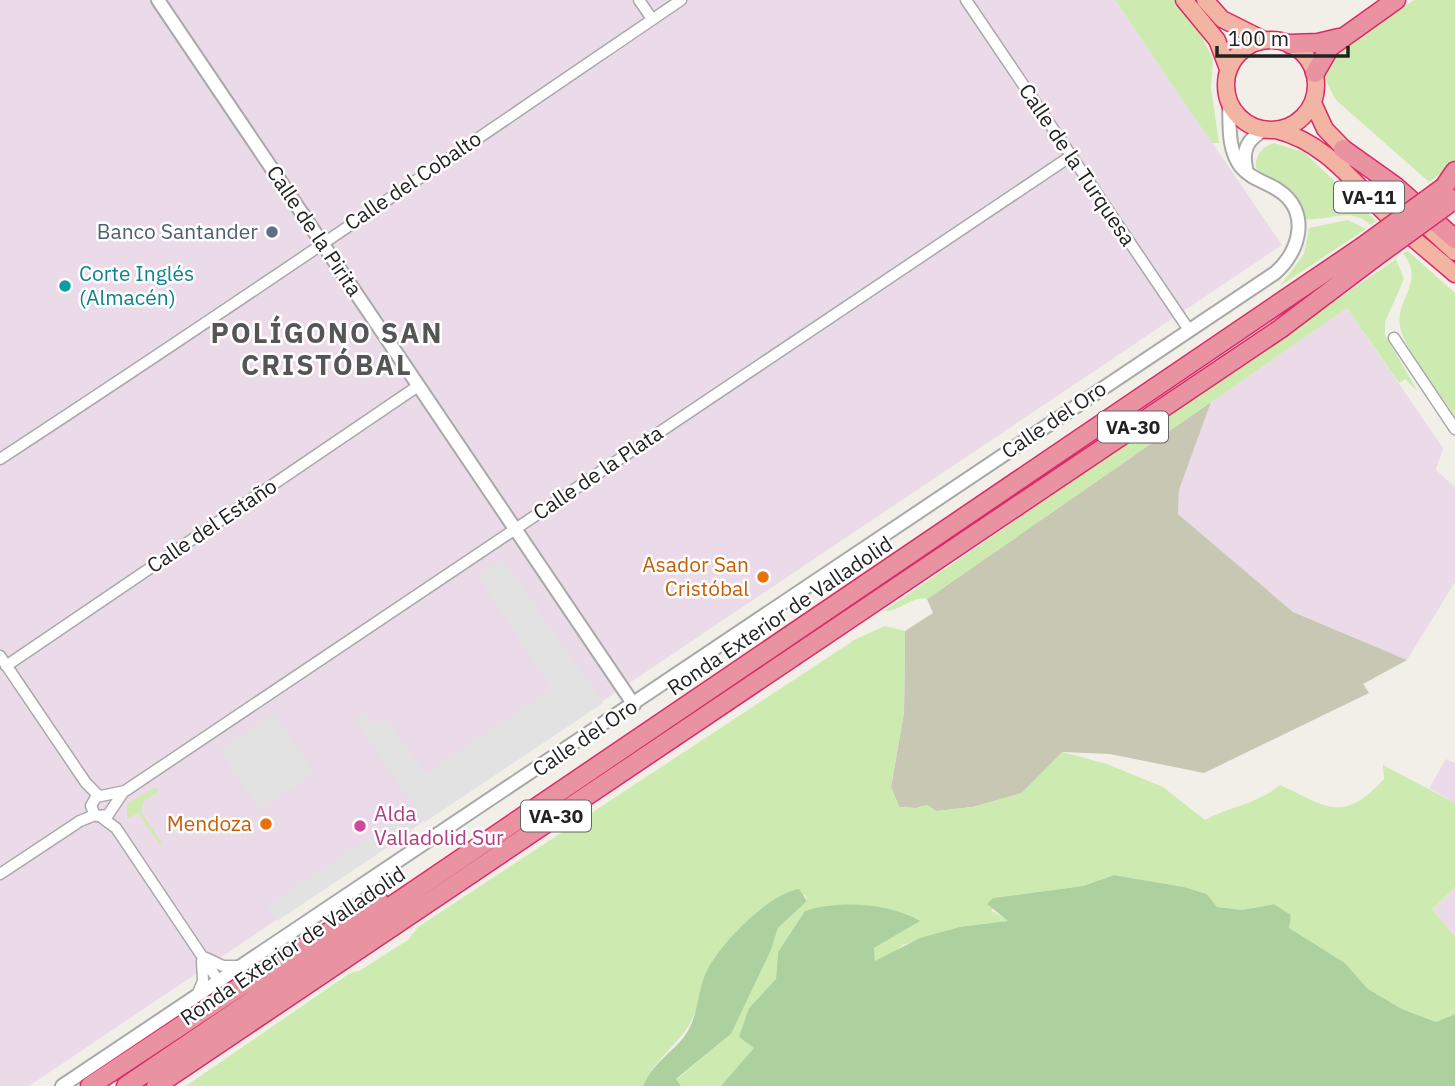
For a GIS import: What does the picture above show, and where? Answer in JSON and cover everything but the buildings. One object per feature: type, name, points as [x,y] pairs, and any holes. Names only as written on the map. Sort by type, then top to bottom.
[{"type":"highway","points":[[1184,0],[1217,40],[1228,69],[1226,91],[1229,103]]},
{"type":"highway","points":[[1205,0],[1222,19],[1264,40],[1290,44],[1325,42],[1345,35]]},
{"type":"highway","points":[[1315,72],[1322,56],[1345,35],[1396,0]]},
{"type":"highway","points":[[1228,69],[1245,48],[1264,40]]},
{"type":"highway","points":[[1270,130],[1298,122],[1313,103],[1316,93],[1315,72],[1307,57],[1290,44]]},
{"type":"highway","name":"VA-11","points":[[1229,103],[1241,120],[1307,140],[1330,157],[1405,231],[1455,274]]},
{"type":"highway","name":"VA-11","points":[[1313,103],[1320,121],[1343,149],[1455,252]]},
{"type":"highway","points":[[1343,149],[1395,186],[1455,239]]},
{"type":"highway","name":"Ronda Exterior de Valladolid","points":[[127,1086],[839,603],[884,584],[1269,336],[1368,253],[1453,193],[1455,171]]},
{"type":"highway","name":"Ronda Exterior de Valladolid","points":[[156,1086],[850,617],[884,584]]},
{"type":"highway","points":[[90,1086],[334,929],[437,867],[475,850]]},
{"type":"highway","points":[[170,1086],[262,1016]]},
{"type":"street","name":"Calle de la Pirita","points":[[158,0],[635,705]]},
{"type":"street","points":[[639,0],[652,19]]},
{"type":"street","name":"Calle del Cobalto","points":[[0,459],[207,323],[321,242],[681,0]]},
{"type":"street","name":"Calle de la Turquesa","points":[[966,0],[1189,330]]},
{"type":"street","points":[[1229,103],[1234,154],[1249,174]]},
{"type":"street","points":[[1249,174],[1245,167],[1245,149],[1253,137],[1270,130]]},
{"type":"street","name":"Calle de la Plata","points":[[101,806],[1071,156]]},
{"type":"street","name":"Calle del Oro","points":[[62,1086],[198,993],[635,705],[1275,273],[1296,247],[1298,224],[1292,204],[1278,190],[1249,174]]},
{"type":"street","points":[[1394,338],[1455,429]]},
{"type":"street","name":"Calle del Estaño","points":[[6,666],[418,386]]},
{"type":"street","points":[[0,656],[218,980]]},
{"type":"street","points":[[0,874],[101,806]]},
{"type":"street","points":[[200,954],[215,964],[240,966]]},
{"type":"street","points":[[198,993],[204,970],[200,954]]},
{"type":"shaded area","points":[[0,0],[1115,0],[1282,245],[29,1086],[0,1086]]},
{"type":"shaded area","points":[[1347,308],[1443,448],[1436,470],[1455,487],[1455,582],[1407,660],[1293,612],[1178,514],[1179,490],[1211,402]]},
{"type":"shaded area","points":[[1211,402],[1179,490],[1178,514],[1293,612],[1407,660],[1363,684],[1369,693],[1204,773],[1110,754],[1063,752],[1022,793],[973,807],[936,811],[927,805],[916,808],[899,807],[891,787],[904,712],[905,631],[933,613],[927,599]]},
{"type":"shaded area","points":[[503,559],[603,703],[425,822],[354,718],[363,712],[373,724],[385,717],[425,773],[551,689],[478,576]]},
{"type":"shaded area","points":[[274,713],[314,773],[260,810],[219,750]]},
{"type":"shaded area","points":[[1446,759],[1455,763],[1455,803],[1429,788]]},
{"type":"shaded area","points":[[402,816],[412,831],[277,921],[267,906]]},
{"type":"shaded area","points":[[1455,887],[1455,937],[1432,909]]},
{"type":"green space","points":[[1115,0],[1175,0],[1195,23],[1213,59],[1211,88],[1219,143],[1212,143]]},
{"type":"green space","points":[[1414,0],[1455,0],[1455,163],[1429,182],[1336,100],[1323,76],[1333,56],[1343,47]]},
{"type":"green space","points":[[1274,143],[1304,152],[1376,221],[1371,225],[1363,219],[1347,215],[1306,219],[1291,192],[1256,168],[1256,159],[1260,152]]},
{"type":"green space","points":[[1348,220],[1366,229],[1280,286],[1304,254],[1309,228]]},
{"type":"green space","points":[[1408,251],[1455,293],[1455,416],[1402,335],[1400,316],[1412,274],[1403,253]]},
{"type":"green space","points":[[1396,259],[1404,279],[1385,322],[1385,335],[1418,392],[1405,379],[1399,383],[1347,308],[927,599],[884,611]]},
{"type":"green space","points":[[885,626],[905,631],[904,712],[891,787],[899,807],[916,808],[927,805],[936,811],[973,807],[1022,793],[1062,752],[1107,764],[1163,787],[1205,820],[1263,797],[1280,785],[1322,804],[1345,807],[1369,793],[1384,779],[1383,765],[1455,803],[1455,887],[1432,909],[1455,937],[1455,1014],[1436,1022],[1402,1009],[1368,989],[1345,963],[1288,928],[1291,915],[1274,904],[1242,910],[1217,907],[1207,894],[1184,887],[1114,875],[1083,886],[993,898],[992,911],[1009,921],[936,934],[903,945],[885,959],[875,961],[874,948],[919,921],[852,905],[805,911],[778,952],[776,979],[749,1008],[748,1041],[755,1048],[721,1086],[681,1086],[676,1080],[731,1034],[771,950],[778,928],[807,901],[805,894],[695,1012],[684,1032],[648,1075],[643,1086],[186,1086],[350,973],[359,971],[408,940],[418,927],[856,639]]},
{"type":"green space","points":[[156,787],[159,791],[144,801],[141,812],[162,843],[160,845],[138,813],[127,819],[127,804]]},
{"type":"green space","points":[[1114,875],[1184,887],[1207,894],[1217,907],[1242,910],[1274,904],[1291,915],[1289,928],[1345,963],[1368,989],[1402,1009],[1436,1022],[1455,1014],[1455,1086],[721,1086],[754,1048],[739,1037],[749,1008],[776,979],[778,952],[805,911],[833,905],[864,905],[894,910],[920,921],[874,948],[875,961],[920,938],[960,927],[1008,921],[987,904],[993,898],[1083,886]]},
{"type":"green space","points":[[799,889],[807,901],[778,928],[771,950],[731,1034],[676,1079],[681,1086],[643,1086],[653,1069],[680,1042],[690,1027],[705,975],[720,950],[745,923],[773,900]]},
{"type":"place","name":"Banco Santander","points":[[272,232]]},
{"type":"place","name":"Corte Inglés (Almacén)","points":[[65,286]]},
{"type":"place","name":"Asador San Cristóbal","points":[[763,577]]},
{"type":"place","name":"Mendoza","points":[[266,824]]},
{"type":"place","name":"Alda Valladolid Sur","points":[[360,826]]},
{"type":"district","name":"POLÍGONO SAN CRISTÓBAL","points":[[327,349]]}]
